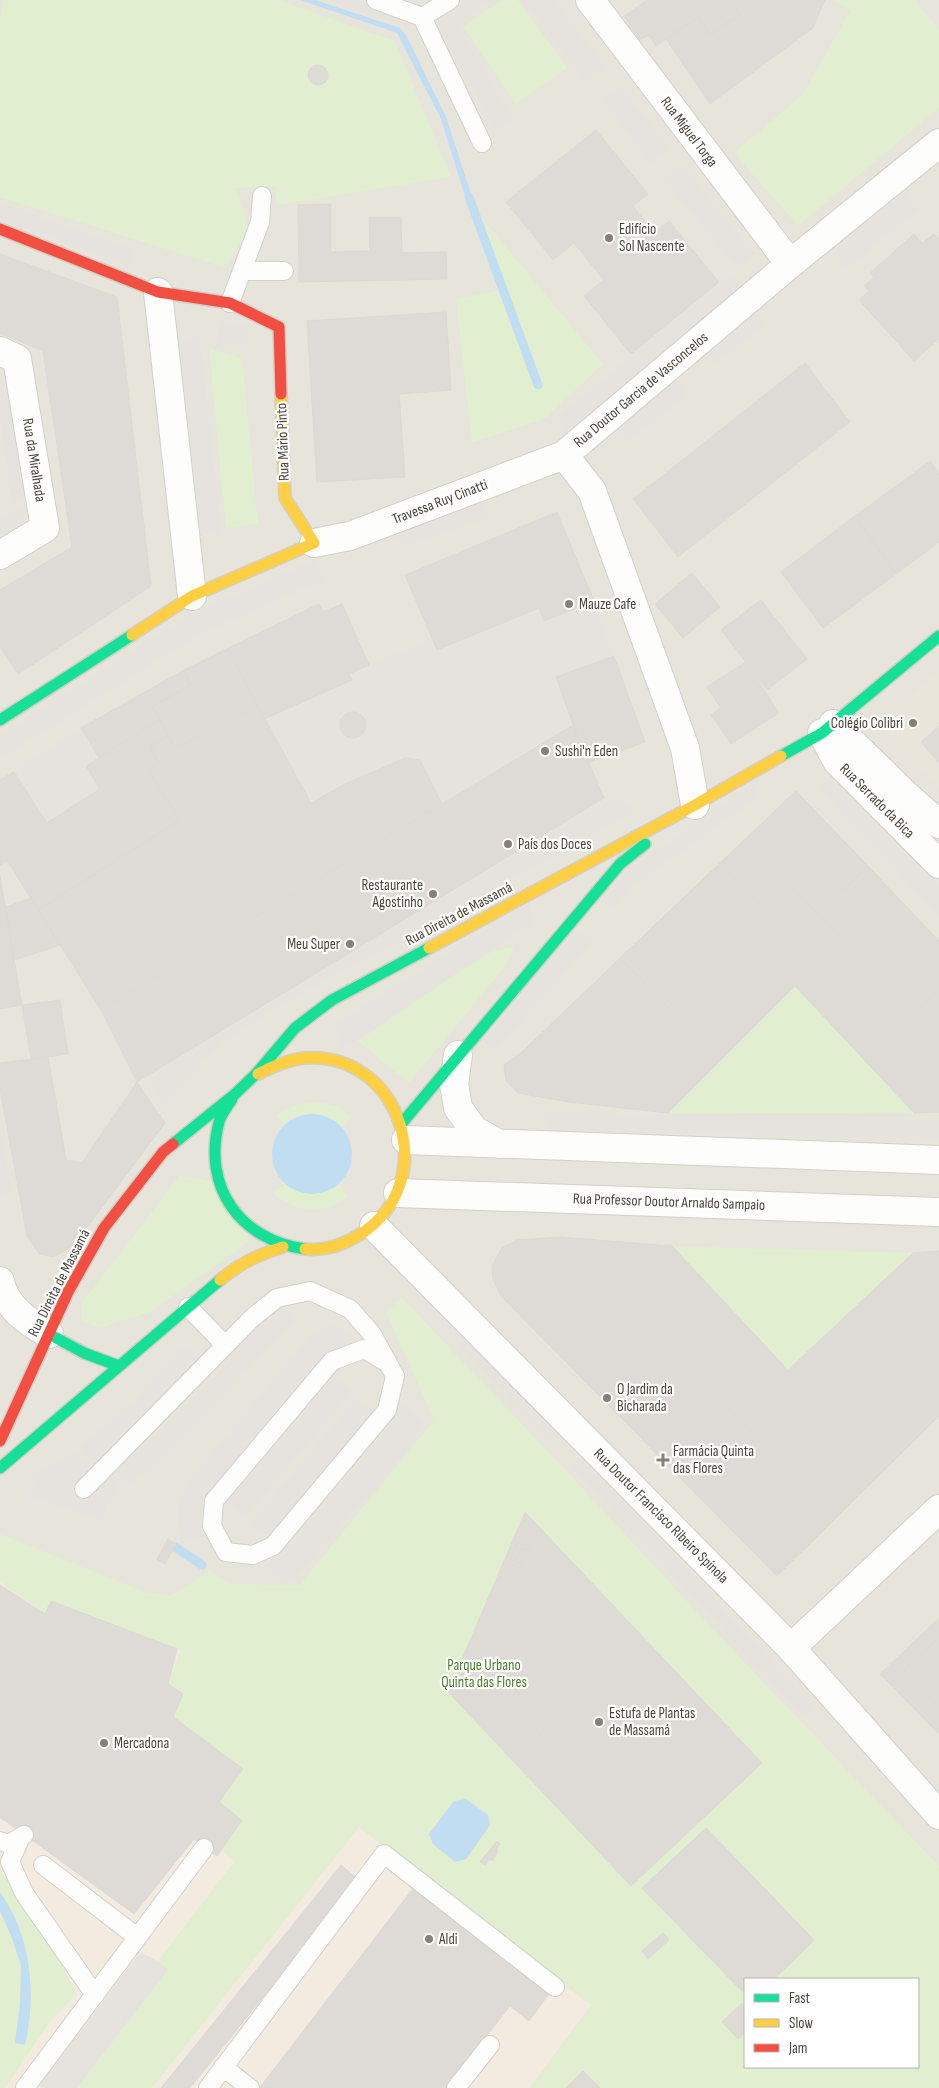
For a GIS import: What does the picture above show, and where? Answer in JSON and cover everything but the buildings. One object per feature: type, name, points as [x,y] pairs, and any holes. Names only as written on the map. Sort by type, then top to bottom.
[{"type":"main road","name":"Rua Mário Pinto","points":[[0,229],[158,292],[230,302],[279,327],[285,498],[314,543]]},
{"type":"main road","points":[[0,720],[192,596],[314,543]]},
{"type":"main road","name":"Rua Direita de Massamá","points":[[1,1438],[68,1292],[110,1220],[164,1152],[235,1094],[256,1074],[295,1028],[332,1000],[696,805],[828,728],[939,636]]},
{"type":"main road","name":"Rua Direita de Massamá","points":[[404,1131],[458,1055],[620,864],[696,805]]},
{"type":"main road","name":"Rua Direita de Massamá","points":[[235,1094],[220,1122],[214,1153],[218,1184],[232,1212],[255,1233],[283,1247],[315,1250],[347,1243],[374,1226],[388,1211],[398,1192],[406,1167],[404,1131],[388,1097],[368,1076],[341,1063],[312,1058],[283,1062],[256,1074]]},
{"type":"main road","name":"Rua Direita de Massamá","points":[[0,1468],[235,1267],[257,1255],[283,1247]]},
{"type":"main road","points":[[49,1334],[84,1353],[119,1366]]},
{"type":"street","name":"Rua Miguel Torga","points":[[590,0],[790,264]]},
{"type":"street","name":"Rua Doutor Garcia de Vasconcelos","points":[[696,805],[685,748],[592,491],[564,455],[790,264],[939,143]]},
{"type":"street","points":[[158,292],[192,596]]},
{"type":"street","name":"Rua da Miralhada","points":[[0,351],[17,359],[45,528],[0,555]]},
{"type":"street","name":"Travessa Ruy Cinatti","points":[[314,543],[350,536],[564,455]]},
{"type":"street","name":"Rua Serrado da Bica","points":[[828,728],[939,824]]},
{"type":"street","name":"Rua Serrado da Bica","points":[[828,728],[837,760],[939,864]]},
{"type":"street","points":[[458,1055],[454,1084],[458,1108],[474,1130],[499,1144]]},
{"type":"street","points":[[404,1131],[499,1144],[939,1160]]},
{"type":"street","name":"Rua Professor Doutor Arnaldo Sampaio","points":[[398,1192],[939,1212]]},
{"type":"street","name":"Rua Doutor Francisco Ribeiro Spínola","points":[[374,1226],[791,1648],[939,1815]]},
{"type":"street","points":[[0,1281],[2,1290],[14,1309],[31,1324],[49,1334]]},
{"type":"street","points":[[791,1648],[939,1509]]},
{"type":"lane","points":[[376,0],[422,17],[482,143]]},
{"type":"lane","points":[[422,17],[450,0]]},
{"type":"lane","points":[[230,302],[260,222],[262,196]]},
{"type":"lane","points":[[242,271],[284,271]]},
{"type":"lane","points":[[84,1489],[252,1318],[277,1298],[310,1291],[350,1309],[372,1334],[395,1376],[387,1410],[273,1546],[252,1555],[226,1552],[212,1526],[214,1501],[332,1361],[364,1349],[386,1362]]},
{"type":"lane","points":[[188,1307],[225,1345]]},
{"type":"lane","points":[[0,1841],[9,1844],[22,1838],[10,1862],[24,1892],[95,1995]]},
{"type":"lane","points":[[25,2088],[204,1848]]},
{"type":"lane","points":[[208,2088],[384,1854],[554,1987]]},
{"type":"lane","points":[[43,1865],[137,1937]]},
{"type":"lane","points":[[456,2088],[490,2045]]},
{"type":"lane","points":[[223,2067],[250,2088]]},
{"type":"shaded area","points":[[0,0],[939,0],[939,2088],[0,2088]]},
{"type":"shaded area","points":[[328,0],[362,0],[400,12],[395,23]]},
{"type":"shaded area","points":[[456,0],[494,0],[465,18],[461,23],[460,29],[514,120],[497,132],[442,35],[437,22],[441,12]]},
{"type":"shaded area","points":[[524,0],[554,0],[605,66],[585,81]]},
{"type":"shaded area","points":[[621,87],[670,149],[652,164],[602,100]]},
{"type":"shaded area","points":[[681,163],[754,254],[737,268],[663,178]]},
{"type":"shaded area","points":[[902,190],[919,210],[846,269],[831,249]]},
{"type":"shaded area","points":[[0,202],[133,250],[128,266],[0,219]]},
{"type":"shaded area","points":[[733,272],[744,286],[568,430],[556,417]]},
{"type":"shaded area","points":[[754,309],[767,326],[715,364],[703,347]]},
{"type":"shaded area","points":[[219,321],[249,324],[247,346],[217,343]]},
{"type":"shaded area","points":[[200,336],[221,533],[199,536],[178,339]]},
{"type":"shaded area","points":[[671,374],[688,395],[628,443],[611,422]]},
{"type":"shaded area","points":[[14,389],[30,501],[12,503],[0,416],[0,391]]},
{"type":"shaded area","points":[[585,492],[672,730],[662,733],[578,495]]},
{"type":"shaded area","points":[[478,498],[491,516],[407,547],[387,532]]},
{"type":"shaded area","points":[[21,508],[26,528],[0,543],[0,520]]},
{"type":"shaded area","points":[[557,512],[614,656],[638,745],[587,763],[596,781],[128,1065],[101,1010],[0,851],[0,780],[81,727],[184,670],[319,604],[323,612],[342,604],[369,665],[424,643],[431,637],[405,575]]},
{"type":"shaded area","points":[[314,560],[324,580],[199,635],[4,757],[0,750],[0,735],[187,616]]},
{"type":"shaded area","name":"Colégio Colibri","points":[[939,670],[939,788],[905,758],[886,733],[889,713]]},
{"type":"shaded area","points":[[834,773],[939,884],[939,915],[819,788]]},
{"type":"shaded area","points":[[751,784],[760,797],[631,888],[615,910],[604,902],[625,873]]},
{"type":"shaded area","points":[[619,797],[637,811],[294,998],[224,1041],[163,1105],[152,1085],[200,1026],[354,935]]},
{"type":"shaded area","points":[[530,902],[531,924],[343,1049],[333,1024]]},
{"type":"shaded area","points":[[581,931],[593,942],[494,1051],[482,1041]]},
{"type":"shaded area","points":[[544,1112],[939,1120],[939,1138],[548,1131]]},
{"type":"shaded area","points":[[0,1128],[12,1194],[3,1196],[0,1182]]},
{"type":"shaded area","points":[[526,1202],[939,1219],[939,1230],[526,1213]]},
{"type":"shaded area","points":[[409,1269],[561,1433],[550,1443],[398,1279]]},
{"type":"shaded area","points":[[282,1305],[296,1320],[164,1457],[129,1487],[117,1471],[161,1433]]},
{"type":"shaded area","points":[[332,1325],[337,1325],[351,1336],[317,1361],[211,1489],[204,1499],[201,1511],[202,1537],[180,1544],[177,1509],[185,1486],[276,1376],[316,1332]]},
{"type":"shaded area","points":[[184,1346],[198,1359],[154,1408],[94,1464],[80,1446],[133,1402]]},
{"type":"shaded area","points":[[335,1376],[352,1391],[245,1518],[228,1502]]},
{"type":"shaded area","points":[[357,1397],[374,1411],[268,1537],[251,1523]]},
{"type":"shaded area","points":[[403,1401],[424,1425],[400,1457],[298,1575],[286,1584],[265,1565],[286,1552],[393,1423]]},
{"type":"shaded area","points":[[73,1452],[92,1464],[115,1471],[116,1497],[107,1503],[104,1520],[26,1497],[40,1482],[29,1477]]},
{"type":"shaded area","points":[[581,1456],[816,1709],[806,1718],[571,1466]]},
{"type":"shaded area","points":[[0,1573],[181,1651],[168,1684],[337,1809],[591,2005],[530,2088],[0,2088]]},
{"type":"shaded area","points":[[140,1952],[158,1961],[168,1970],[77,2088],[42,2088],[39,2086]]},
{"type":"green space","points":[[3,0],[278,0],[395,41],[451,177],[277,205],[275,186],[236,188],[248,230],[226,268],[0,197],[0,17]]},
{"type":"green space","points":[[502,0],[518,0],[567,68],[516,104],[463,27]]},
{"type":"green space","points":[[833,0],[915,0],[939,30],[939,108],[798,226],[734,153],[803,94],[850,11]]},
{"type":"green space","points":[[472,206],[603,364],[546,418],[472,443],[456,300],[502,289]]},
{"type":"green space","points":[[209,348],[242,359],[258,524],[226,528]]},
{"type":"green space","points":[[515,947],[503,969],[409,1083],[358,1041],[491,952]]},
{"type":"green space","points":[[795,986],[914,1113],[668,1113]]},
{"type":"green space","points":[[319,1102],[338,1106],[351,1117],[342,1127],[333,1119],[296,1117],[285,1125],[277,1115],[297,1105]]},
{"type":"green space","points":[[180,1175],[211,1181],[250,1241],[150,1312],[99,1328],[82,1321],[82,1303]]},
{"type":"green space","points":[[286,1184],[295,1190],[310,1193],[320,1193],[340,1185],[349,1197],[329,1207],[310,1210],[292,1205],[273,1193]]},
{"type":"green space","points":[[672,1246],[913,1253],[788,1370]]},
{"type":"green space","name":"Parque Urbano Quinta das Flores","points":[[402,1298],[558,1462],[706,1622],[939,1866],[939,2088],[530,2088],[591,2005],[359,1827],[152,2088],[77,2088],[168,1970],[158,1961],[234,1862],[221,1850],[242,1820],[219,1802],[242,1769],[173,1717],[183,1694],[168,1684],[181,1651],[52,1601],[45,1614],[0,1582],[0,1534],[145,1592],[170,1596],[210,1571],[232,1584],[300,1585],[434,1420],[386,1312]]},
{"type":"green space","points":[[0,1870],[51,1946],[77,1994],[48,2024],[5,2088],[0,2088]]},
{"type":"water","points":[[300,0],[315,0],[400,28],[406,35],[446,117],[475,206],[469,209],[441,119],[397,33]]},
{"type":"water","points":[[312,1114],[327,1117],[340,1126],[349,1139],[352,1154],[349,1169],[340,1182],[327,1191],[312,1194],[297,1191],[284,1182],[275,1169],[272,1154],[275,1139],[284,1126],[297,1117]]},
{"type":"water","points":[[466,1799],[488,1815],[490,1825],[466,1859],[455,1862],[433,1844],[429,1834],[454,1801]]},
{"type":"water","points":[[0,1892],[19,1927],[29,1966],[31,2006],[25,2045],[15,2043],[20,2004],[21,1966],[12,1938],[0,1911]]},
{"type":"waterway","points":[[469,197],[538,385]]},
{"type":"waterway","points":[[175,1547],[202,1565]]},
{"type":"traffic: fast","points":[[0,720],[132,635]]},
{"type":"traffic: fast","points":[[781,756],[822,733],[939,636]]},
{"type":"traffic: fast","points":[[402,1123],[620,864],[645,844]]},
{"type":"traffic: fast","points":[[173,1144],[235,1094],[256,1074],[295,1028],[332,1000],[429,948]]},
{"type":"traffic: fast","points":[[232,1099],[220,1119],[215,1146],[216,1168],[222,1188],[231,1206],[245,1222],[262,1234],[282,1244],[305,1249]]},
{"type":"traffic: fast","points":[[0,1468],[220,1280]]},
{"type":"traffic: fast","points":[[49,1334],[84,1353],[119,1366]]},
{"type":"traffic: slow","points":[[132,635],[192,596],[314,543],[285,498],[281,394]]},
{"type":"traffic: slow","points":[[429,948],[695,805],[781,756]]},
{"type":"traffic: slow","points":[[258,1074],[269,1068],[304,1058],[338,1061],[365,1075],[386,1097],[400,1124],[405,1154],[400,1184],[385,1212],[359,1235],[346,1242],[326,1248],[305,1249]]},
{"type":"traffic: slow","points":[[220,1280],[250,1260],[283,1247]]},
{"type":"traffic: jam","points":[[0,229],[158,292],[230,303],[279,327],[281,394]]},
{"type":"traffic: jam","points":[[0,1441],[68,1292],[104,1228],[163,1152],[173,1144]]},
{"type":"place","name":"Edifício Sol Nascente","points":[[609,238]]},
{"type":"place","name":"Mauze Cafe","points":[[569,604]]},
{"type":"place","name":"Colégio Colibri","points":[[913,723]]},
{"type":"place","name":"Sushi'n Eden","points":[[545,751]]},
{"type":"place","name":"País dos Doces","points":[[508,844]]},
{"type":"place","name":"Restaurante Agostinho","points":[[433,894]]},
{"type":"place","name":"Meu Super","points":[[350,944]]},
{"type":"place","name":"O Jardim da Bicharada","points":[[607,1398]]},
{"type":"place","name":"Farmácia Quinta das Flores","points":[[663,1460]]},
{"type":"place","name":"Estufa de Plantas de Massamá","points":[[599,1722]]},
{"type":"place","name":"Mercadona","points":[[104,1743]]},
{"type":"place","name":"Aldi","points":[[429,1939]]}]
